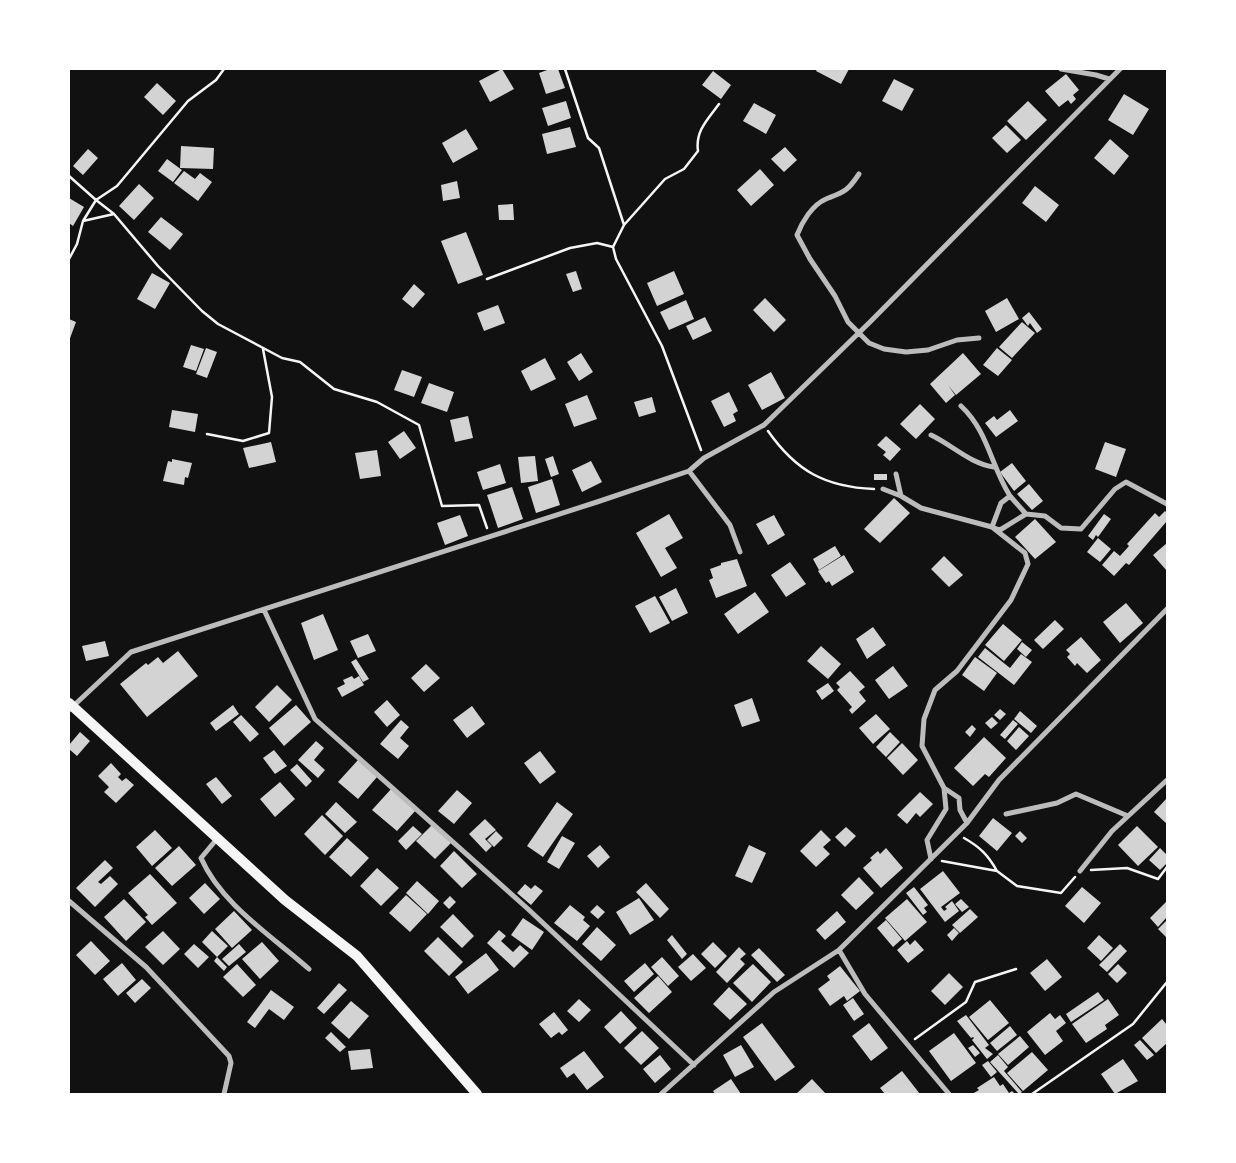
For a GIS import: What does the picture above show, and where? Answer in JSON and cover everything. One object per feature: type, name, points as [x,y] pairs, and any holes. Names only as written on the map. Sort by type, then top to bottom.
[{"type":"main road","points":[[70,707],[216,840],[285,900],[356,956],[478,1094]]},
{"type":"street","points":[[1061,69],[1096,75],[1108,80]]},
{"type":"street","points":[[70,707],[131,652],[689,471],[704,458],[764,425],[858,334],[1120,69]]},
{"type":"street","points":[[859,174],[852,185],[839,196],[824,200],[802,221],[797,235],[810,260],[835,296],[848,322],[869,344],[884,349],[906,352],[928,350],[957,340],[979,338]]},
{"type":"street","points":[[961,406],[986,439],[992,454],[994,467],[1010,496],[1026,514]]},
{"type":"street","points":[[931,436],[952,446],[957,452],[968,455],[976,462],[994,467]]},
{"type":"street","points":[[689,471],[730,525],[740,552]]},
{"type":"street","points":[[896,474],[900,496]]},
{"type":"street","points":[[884,489],[921,508],[1000,530],[1026,514],[1045,516],[1061,528],[1082,529],[1097,514],[1115,490],[1126,482],[1167,504]]},
{"type":"street","points":[[992,527],[1001,503],[1010,496]]},
{"type":"street","points":[[931,859],[927,840],[946,809],[944,788],[922,746],[924,719],[935,690],[958,671],[1011,600],[1028,564],[1025,553],[992,527]]},
{"type":"street","points":[[661,1094],[774,992],[839,950],[967,822],[999,780],[1167,609]]},
{"type":"street","points":[[264,610],[315,719],[528,909],[694,1065]]},
{"type":"street","points":[[1080,871],[1112,831],[1167,780]]},
{"type":"street","points":[[944,788],[959,798],[960,810],[967,822]]},
{"type":"street","points":[[1006,814],[1057,803],[1076,794],[1128,816]]},
{"type":"street","points":[[216,840],[201,858],[209,875],[239,908],[309,969]]},
{"type":"street","points":[[69,901],[146,967],[229,1056],[231,1063],[224,1094]]},
{"type":"street","points":[[839,950],[865,994],[948,1094]]},
{"type":"path","points":[[69,260],[77,244],[83,221],[96,200],[117,186],[188,101],[216,80],[224,69]]},
{"type":"path","points":[[565,69],[588,138],[599,148],[624,225]]},
{"type":"path","points":[[704,458],[662,346],[616,259],[613,247],[624,225],[665,179],[684,169],[698,151],[696,142],[700,129],[719,104]]},
{"type":"path","points":[[69,176],[114,214],[202,311],[218,324],[282,358],[300,362],[334,389],[377,402],[419,425],[442,506],[479,505],[490,535]]},
{"type":"path","points":[[83,221],[114,214]]},
{"type":"path","points":[[487,280],[570,248],[598,243],[613,247]]},
{"type":"path","points":[[207,434],[243,441],[269,433],[272,397],[264,349]]},
{"type":"path","points":[[764,425],[776,442],[803,468],[825,482],[862,488],[884,489]]},
{"type":"path","points":[[956,833],[979,847],[988,856],[997,871],[1017,886],[1061,893],[1080,871],[1127,868],[1158,879],[1167,867]]},
{"type":"path","points":[[931,859],[997,871]]},
{"type":"path","points":[[908,1045],[966,1002],[975,982],[1016,969]]},
{"type":"path","points":[[1032,1094],[1132,1024],[1167,982]]},
{"type":"building","points":[[502,69],[514,89],[490,102],[479,81]]},
{"type":"building","points":[[550,69],[558,69],[565,88],[546,94],[539,73]]},
{"type":"building","points":[[817,69],[849,69],[841,84],[816,71]]},
{"type":"building","points":[[713,71],[731,85],[721,99],[702,85]]},
{"type":"building","points":[[1066,74],[1079,90],[1073,95],[1076,99],[1071,104],[1068,100],[1059,107],[1045,91]]},
{"type":"building","points":[[894,79],[914,89],[902,111],[882,101]]},
{"type":"building","points":[[157,83],[176,101],[163,115],[144,97]]},
{"type":"building","points":[[1124,94],[1149,109],[1133,135],[1108,120]]},
{"type":"building","points":[[566,101],[571,118],[548,126],[542,108]]},
{"type":"building","points":[[1028,101],[1047,120],[1026,140],[1007,121]]},
{"type":"building","points":[[754,103],[776,115],[766,134],[743,121]]},
{"type":"building","points":[[1006,125],[1021,140],[1007,153],[992,138]]},
{"type":"building","points":[[570,127],[576,147],[547,154],[542,134]]},
{"type":"building","points":[[466,129],[478,149],[453,163],[442,143]]},
{"type":"building","points":[[1110,139],[1129,156],[1114,175],[1094,158]]},
{"type":"building","points":[[181,146],[214,148],[213,169],[180,168]]},
{"type":"building","points":[[785,147],[797,160],[784,172],[771,159]]},
{"type":"building","points":[[88,149],[98,158],[83,175],[73,166]]},
{"type":"building","points":[[167,159],[182,170],[173,182],[158,171]]},
{"type":"building","points":[[760,169],[774,185],[751,206],[737,190]]},
{"type":"building","points":[[184,171],[195,179],[200,173],[212,182],[198,201],[174,183]]},
{"type":"building","points":[[457,181],[460,198],[443,201],[441,185]]},
{"type":"building","points":[[139,184],[154,198],[134,220],[119,206]]},
{"type":"building","points":[[1035,186],[1059,205],[1046,222],[1022,203]]},
{"type":"building","points":[[69,198],[84,207],[73,226],[69,223]]},
{"type":"building","points":[[513,204],[514,220],[499,220],[498,205]]},
{"type":"building","points":[[161,217],[183,234],[170,250],[148,232]]},
{"type":"building","points":[[466,232],[483,275],[458,284],[441,241]]},
{"type":"building","points":[[576,271],[582,289],[573,292],[566,274]]},
{"type":"building","points":[[674,271],[684,294],[657,306],[647,283]]},
{"type":"building","points":[[152,273],[170,283],[155,309],[137,299]]},
{"type":"building","points":[[414,284],[425,294],[413,308],[402,299]]},
{"type":"building","points":[[765,298],[786,320],[774,332],[753,310]]},
{"type":"building","points":[[1007,298],[1019,319],[996,332],[985,311]]},
{"type":"building","points":[[686,300],[694,319],[669,330],[660,312]]},
{"type":"building","points":[[498,305],[505,323],[484,331],[477,313]]},
{"type":"building","points":[[1029,312],[1042,329],[1037,333],[1030,323],[1028,326],[1022,318]]},
{"type":"building","points":[[705,317],[712,331],[693,340],[686,326]]},
{"type":"building","points":[[69,319],[76,322],[69,341]]},
{"type":"building","points":[[1022,322],[1035,333],[1012,358],[999,347]]},
{"type":"building","points":[[191,345],[204,349],[196,371],[183,367]]},
{"type":"building","points":[[206,348],[217,352],[207,378],[196,374]]},
{"type":"building","points":[[997,348],[1012,360],[998,376],[983,365]]},
{"type":"building","points":[[581,353],[593,372],[579,381],[567,362]]},
{"type":"building","points":[[963,353],[981,374],[956,395],[948,385],[955,395],[946,403],[930,384]]},
{"type":"building","points":[[545,358],[556,379],[531,391],[521,371]]},
{"type":"building","points":[[402,370],[422,377],[414,397],[394,390]]},
{"type":"building","points":[[771,372],[785,398],[762,410],[748,385]]},
{"type":"building","points":[[429,383],[454,392],[447,412],[421,403]]},
{"type":"building","points":[[729,392],[738,411],[733,414],[736,421],[724,427],[711,401]]},
{"type":"building","points":[[587,395],[597,419],[574,427],[565,404]]},
{"type":"building","points":[[652,397],[656,412],[639,417],[634,402]]},
{"type":"building","points":[[920,404],[935,419],[916,439],[900,424]]},
{"type":"building","points":[[172,410],[198,414],[195,432],[169,427]]},
{"type":"building","points":[[1010,410],[1018,421],[996,437],[985,423],[994,416],[997,420]]},
{"type":"building","points":[[468,416],[473,438],[455,442],[450,420]]},
{"type":"building","points":[[404,431],[416,448],[400,459],[388,442]]},
{"type":"building","points":[[886,436],[901,449],[890,461],[883,455],[886,452],[877,445]]},
{"type":"building","points":[[271,442],[276,462],[249,468],[243,448]]},
{"type":"building","points":[[1105,442],[1126,449],[1116,477],[1095,469]]},
{"type":"building","points":[[377,450],[381,476],[360,479],[355,453]]},
{"type":"building","points":[[535,456],[538,481],[521,483],[518,457]]},
{"type":"building","points":[[553,456],[559,474],[551,477],[545,459]]},
{"type":"building","points":[[172,459],[192,463],[188,478],[185,477],[184,485],[163,481],[168,461],[172,462]]},
{"type":"building","points":[[591,461],[602,482],[582,492],[572,470]]},
{"type":"building","points":[[1012,463],[1026,481],[1014,491],[1000,472]]},
{"type":"building","points":[[500,464],[506,483],[483,490],[477,472]]},
{"type":"building","points":[[874,474],[887,474],[887,480],[874,480]]},
{"type":"building","points":[[552,479],[560,505],[536,513],[528,487]]},
{"type":"building","points":[[1029,484],[1043,501],[1032,510],[1017,494]]},
{"type":"building","points":[[512,487],[523,519],[498,528],[487,495]]},
{"type":"building","points":[[894,498],[910,513],[880,543],[864,529]]},
{"type":"building","points":[[1165,511],[1167,513],[1167,521],[1129,565],[1126,563],[1114,576],[1102,565],[1114,551],[1120,556],[1129,546],[1127,544],[1155,513],[1159,517]]},
{"type":"building","points":[[669,514],[683,538],[665,548],[677,568],[661,577],[636,533]]},
{"type":"building","points":[[1104,514],[1111,519],[1098,537],[1096,535],[1093,540],[1088,536]]},
{"type":"building","points":[[460,515],[468,536],[445,545],[437,523]]},
{"type":"building","points":[[774,515],[785,535],[768,545],[756,524]]},
{"type":"building","points":[[1035,519],[1056,542],[1035,559],[1015,537]]},
{"type":"building","points":[[1098,538],[1111,549],[1100,562],[1087,552]]},
{"type":"building","points":[[1167,543],[1167,571],[1153,555]]},
{"type":"building","points":[[835,546],[841,556],[819,570],[813,559]]},
{"type":"building","points":[[844,555],[854,572],[832,586],[829,581],[826,583],[818,571]]},
{"type":"building","points":[[944,556],[963,575],[949,587],[931,569]]},
{"type":"building","points":[[737,559],[747,586],[716,598],[709,580],[713,578],[710,569],[721,565],[721,563]]},
{"type":"building","points":[[790,562],[806,584],[786,597],[771,575]]},
{"type":"building","points":[[676,588],[688,613],[672,621],[659,597]]},
{"type":"building","points":[[755,592],[769,612],[738,634],[724,614]]},
{"type":"building","points":[[655,596],[670,623],[650,633],[635,606]]},
{"type":"building","points":[[1126,603],[1143,623],[1120,643],[1103,622]]},
{"type":"building","points":[[323,614],[338,650],[314,660],[301,623]]},
{"type":"building","points":[[1055,620],[1064,629],[1043,649],[1034,640]]},
{"type":"building","points":[[1003,624],[1022,640],[1004,661],[985,645]]},
{"type":"building","points":[[873,627],[886,645],[867,659],[856,639]]},
{"type":"building","points":[[368,634],[376,651],[358,658],[350,641]]},
{"type":"building","points":[[1081,637],[1101,660],[1087,673],[1077,663],[1075,666],[1067,657],[1070,654],[1066,650]]},
{"type":"building","points":[[105,641],[109,656],[86,661],[82,646]]},
{"type":"building","points":[[1022,642],[1032,650],[1026,657],[1017,649]]},
{"type":"building","points":[[821,646],[841,664],[828,679],[807,661]]},
{"type":"building","points":[[985,648],[1010,668],[1021,654],[1032,662],[1014,685],[978,657]]},
{"type":"building","points":[[178,651],[198,676],[147,717],[120,684],[146,663],[148,665],[158,657],[163,663]]},
{"type":"building","points":[[975,657],[997,673],[984,691],[962,675]]},
{"type":"building","points":[[356,659],[369,679],[363,682],[351,662]]},
{"type":"building","points":[[426,664],[440,678],[424,692],[411,678]]},
{"type":"building","points":[[893,666],[908,686],[889,699],[875,680]]},
{"type":"building","points":[[850,671],[865,687],[859,692],[866,701],[852,714],[849,710],[852,707],[837,690],[840,687],[836,683]]},
{"type":"building","points":[[352,676],[354,679],[359,676],[364,685],[342,697],[337,688],[345,684],[343,680]]},
{"type":"building","points":[[828,683],[834,691],[822,700],[816,691]]},
{"type":"building","points":[[277,685],[292,700],[269,722],[255,707]]},
{"type":"building","points":[[752,698],[760,721],[742,727],[734,705]]},
{"type":"building","points":[[387,700],[400,715],[387,727],[374,712]]},
{"type":"building","points":[[233,705],[239,714],[216,731],[210,723]]},
{"type":"building","points":[[296,705],[311,722],[284,746],[269,728]]},
{"type":"building","points":[[472,706],[485,724],[467,738],[453,720]]},
{"type":"building","points":[[1000,709],[1006,714],[1000,720],[994,715]]},
{"type":"building","points":[[1020,711],[1037,726],[1031,733],[1014,719]]},
{"type":"building","points":[[876,714],[890,729],[873,744],[859,728]]},
{"type":"building","points":[[241,715],[259,734],[250,742],[233,722]]},
{"type":"building","points":[[992,717],[998,723],[991,729],[985,723]]},
{"type":"building","points":[[401,720],[409,727],[400,738],[409,746],[398,759],[380,744]]},
{"type":"building","points":[[1013,720],[1018,724],[1005,739],[1000,735]]},
{"type":"building","points":[[972,725],[976,729],[970,737],[965,732]]},
{"type":"building","points":[[1019,727],[1029,736],[1016,750],[1007,741]]},
{"type":"building","points":[[80,732],[90,741],[77,756],[69,749],[69,745]]},
{"type":"building","points":[[890,732],[900,742],[886,757],[876,747]]},
{"type":"building","points":[[984,737],[1006,758],[989,777],[985,774],[973,786],[954,768]]},
{"type":"building","points":[[316,741],[324,748],[314,760],[325,770],[318,778],[298,760]]},
{"type":"building","points":[[902,743],[918,760],[903,775],[887,758]]},
{"type":"building","points":[[274,750],[287,766],[275,774],[263,758]]},
{"type":"building","points":[[540,751],[556,772],[540,784],[524,763]]},
{"type":"building","points":[[358,760],[377,777],[358,799],[338,782]]},
{"type":"building","points":[[111,763],[121,774],[118,777],[122,781],[126,778],[134,785],[116,803],[104,792],[109,787],[98,776]]},
{"type":"building","points":[[297,764],[312,781],[306,787],[290,770]]},
{"type":"building","points":[[216,777],[232,796],[222,804],[206,784]]},
{"type":"building","points":[[280,782],[295,799],[275,817],[260,799]]},
{"type":"building","points":[[392,788],[416,810],[397,831],[372,810]]},
{"type":"building","points":[[457,790],[472,803],[454,824],[438,811]]},
{"type":"building","points":[[920,792],[933,804],[920,817],[916,813],[907,824],[897,815]]},
{"type":"building","points":[[1167,798],[1167,824],[1154,812]]},
{"type":"building","points":[[336,802],[357,822],[345,833],[325,814]]},
{"type":"building","points":[[557,802],[573,814],[543,857],[527,846]]},
{"type":"building","points":[[322,815],[343,836],[325,855],[304,834]]},
{"type":"building","points":[[993,818],[1012,833],[997,851],[979,836]]},
{"type":"building","points":[[485,819],[496,830],[485,839],[492,846],[486,852],[469,834]]},
{"type":"building","points":[[432,825],[451,843],[435,859],[416,841]]},
{"type":"building","points":[[413,826],[422,834],[406,850],[398,841]]},
{"type":"building","points":[[1137,826],[1158,847],[1138,866],[1118,845]]},
{"type":"building","points":[[846,827],[856,836],[845,847],[835,837]]},
{"type":"building","points":[[155,830],[172,848],[152,866],[136,847]]},
{"type":"building","points":[[821,830],[831,840],[823,847],[830,854],[816,867],[800,851]]},
{"type":"building","points":[[496,831],[503,838],[494,847],[487,840]]},
{"type":"building","points":[[1020,831],[1027,838],[1022,843],[1015,836]]},
{"type":"building","points":[[562,836],[575,843],[559,869],[547,862]]},
{"type":"building","points":[[347,838],[369,858],[351,877],[329,857]]},
{"type":"building","points":[[600,845],[610,857],[598,868],[587,856]]},
{"type":"building","points":[[749,845],[766,853],[752,883],[735,876]]},
{"type":"building","points":[[179,846],[196,865],[172,886],[155,868]]},
{"type":"building","points":[[886,848],[903,868],[881,888],[863,868],[878,851],[880,854]]},
{"type":"building","points":[[1160,848],[1167,855],[1167,863],[1160,870],[1149,860]]},
{"type":"building","points":[[454,851],[477,874],[462,888],[440,866]]},
{"type":"building","points":[[105,860],[113,868],[98,882],[101,884],[110,876],[118,884],[95,907],[76,888]]},
{"type":"building","points":[[377,868],[399,888],[381,906],[360,886]]},
{"type":"building","points":[[943,871],[960,893],[941,907],[944,911],[947,909],[945,907],[952,901],[959,911],[945,922],[920,889]]},
{"type":"building","points":[[150,874],[177,903],[152,925],[145,917],[148,915],[128,893]]},
{"type":"building","points":[[859,877],[874,893],[856,910],[841,895]]},
{"type":"building","points":[[417,881],[439,901],[428,914],[406,893]]},
{"type":"building","points":[[205,883],[220,899],[204,914],[189,898]]},
{"type":"building","points":[[646,883],[669,909],[660,918],[636,892]]},
{"type":"building","points":[[525,884],[531,889],[535,885],[543,891],[531,905],[517,893]]},
{"type":"building","points":[[914,887],[928,905],[924,908],[927,912],[923,915],[906,893]]},
{"type":"building","points":[[1082,887],[1101,903],[1084,923],[1065,906]]},
{"type":"building","points":[[406,895],[427,914],[410,932],[389,913]]},
{"type":"building","points":[[450,896],[456,902],[449,909],[443,903]]},
{"type":"building","points":[[639,898],[654,920],[630,935],[616,912]]},
{"type":"building","points":[[124,899],[146,922],[126,941],[104,917]]},
{"type":"building","points":[[907,899],[927,922],[905,941],[885,918]]},
{"type":"building","points":[[961,899],[969,907],[962,912],[955,904]]},
{"type":"building","points":[[1167,901],[1167,917],[1158,927],[1150,918]]},
{"type":"building","points":[[570,905],[585,917],[583,920],[590,926],[577,941],[554,923]]},
{"type":"building","points":[[597,905],[605,912],[598,919],[590,912]]},
{"type":"building","points":[[970,909],[978,917],[960,933],[952,925]]},
{"type":"building","points":[[234,911],[252,930],[232,948],[215,929]]},
{"type":"building","points":[[837,911],[846,922],[825,940],[816,930]]},
{"type":"building","points":[[453,914],[474,936],[462,948],[440,927]]},
{"type":"building","points":[[523,918],[544,932],[532,950],[511,935]]},
{"type":"building","points":[[886,920],[902,939],[893,947],[877,928]]},
{"type":"building","points":[[1167,920],[1167,935],[1166,937],[1158,929]]},
{"type":"building","points":[[597,927],[616,945],[601,961],[582,944]]},
{"type":"building","points":[[954,928],[959,933],[952,941],[947,935]]},
{"type":"building","points":[[499,930],[506,936],[501,941],[513,952],[520,945],[529,953],[514,968],[487,943]]},
{"type":"building","points":[[163,931],[180,949],[163,965],[145,947]]},
{"type":"building","points":[[212,931],[228,946],[217,957],[202,942]]},
{"type":"building","points":[[672,935],[687,954],[682,959],[667,940]]},
{"type":"building","points":[[1099,935],[1113,948],[1101,961],[1087,948]]},
{"type":"building","points":[[438,937],[463,962],[449,976],[424,951]]},
{"type":"building","points":[[915,940],[924,950],[908,963],[897,950],[907,941],[910,945]]},
{"type":"building","points":[[91,941],[110,961],[95,975],[76,955]]},
{"type":"building","points":[[262,942],[279,961],[260,979],[242,959]]},
{"type":"building","points":[[713,942],[727,956],[715,968],[701,954]]},
{"type":"building","points":[[194,944],[209,957],[198,968],[184,954]]},
{"type":"building","points":[[239,944],[246,952],[229,966],[222,959]]},
{"type":"building","points":[[1120,944],[1127,951],[1107,972],[1099,965]]},
{"type":"building","points":[[739,947],[746,954],[740,959],[745,964],[727,983],[716,972]]},
{"type":"building","points":[[759,948],[785,975],[777,982],[751,955]]},
{"type":"building","points":[[486,953],[499,970],[468,994],[455,977]]},
{"type":"building","points":[[693,954],[706,968],[691,981],[678,967]]},
{"type":"building","points":[[217,957],[227,967],[224,971],[214,961]]},
{"type":"building","points":[[662,957],[679,976],[668,986],[651,967]]},
{"type":"building","points":[[1047,959],[1062,977],[1045,991],[1030,973]]},
{"type":"building","points":[[122,963],[136,980],[118,996],[103,979]]},
{"type":"building","points":[[645,963],[654,974],[634,992],[624,981]]},
{"type":"building","points":[[237,964],[256,985],[243,997],[223,977]]},
{"type":"building","points":[[753,964],[771,982],[752,1002],[733,983]]},
{"type":"building","points":[[1118,964],[1127,973],[1117,983],[1108,974]]},
{"type":"building","points":[[840,966],[860,991],[847,1001],[844,996],[830,1006],[818,989],[830,980],[827,976]]},
{"type":"building","points":[[949,973],[963,987],[945,1005],[931,991]]},
{"type":"building","points":[[658,976],[672,992],[649,1013],[634,998]]},
{"type":"building","points":[[142,979],[151,988],[135,1003],[126,993]]},
{"type":"building","points":[[339,983],[347,990],[324,1014],[317,1008]]},
{"type":"building","points":[[729,987],[747,1004],[730,1020],[713,1004]]},
{"type":"building","points":[[271,990],[294,1007],[284,1020],[269,1009],[255,1028],[247,1022]]},
{"type":"building","points":[[1098,992],[1104,1000],[1071,1022],[1066,1014]]},
{"type":"building","points":[[853,998],[864,1014],[854,1021],[843,1005]]},
{"type":"building","points":[[579,999],[591,1010],[579,1022],[567,1011]]},
{"type":"building","points":[[1108,999],[1119,1015],[1105,1025],[1107,1029],[1086,1043],[1072,1024]]},
{"type":"building","points":[[990,1000],[1009,1023],[988,1040],[969,1017]]},
{"type":"building","points":[[351,1001],[369,1016],[349,1039],[331,1023]]},
{"type":"building","points":[[621,1011],[637,1028],[620,1044],[604,1027]]},
{"type":"building","points":[[554,1012],[568,1030],[562,1035],[559,1032],[551,1038],[539,1024]]},
{"type":"building","points":[[1050,1013],[1055,1019],[1060,1015],[1066,1023],[1056,1031],[1063,1041],[1045,1055],[1027,1032]]},
{"type":"building","points":[[966,1015],[989,1045],[985,1048],[993,1054],[987,1059],[972,1040],[974,1038],[971,1038],[957,1021]]},
{"type":"building","points":[[1162,1019],[1167,1025],[1167,1043],[1156,1053],[1142,1038]]},
{"type":"building","points":[[762,1023],[795,1067],[775,1081],[743,1037]]},
{"type":"building","points":[[869,1023],[888,1048],[871,1061],[852,1036]]},
{"type":"building","points":[[1010,1026],[1017,1035],[997,1051],[990,1043]]},
{"type":"building","points":[[642,1031],[659,1048],[641,1065],[624,1048]]},
{"type":"building","points":[[331,1032],[346,1047],[340,1052],[325,1038]]},
{"type":"building","points":[[954,1033],[976,1063],[951,1081],[929,1051]]},
{"type":"building","points":[[1020,1036],[1029,1047],[1008,1065],[998,1054]]},
{"type":"building","points":[[1140,1040],[1154,1055],[1147,1060],[1134,1045]]},
{"type":"building","points":[[741,1045],[754,1067],[735,1077],[723,1055]]},
{"type":"building","points":[[973,1045],[980,1053],[975,1057],[968,1048]]},
{"type":"building","points":[[370,1049],[373,1068],[351,1070],[348,1051]]},
{"type":"building","points":[[584,1051],[604,1077],[587,1090],[574,1073],[567,1078],[560,1068]]},
{"type":"building","points":[[1032,1052],[1048,1070],[1023,1091],[1007,1073]]},
{"type":"building","points":[[660,1055],[671,1069],[655,1083],[643,1069]]},
{"type":"building","points":[[998,1055],[1008,1067],[1004,1071],[1022,1092],[1019,1094],[990,1062]]},
{"type":"building","points":[[1123,1059],[1138,1081],[1115,1094],[1101,1074]]},
{"type":"building","points":[[988,1061],[997,1072],[991,1077],[982,1065]]},
{"type":"building","points":[[902,1071],[920,1094],[885,1094],[880,1088]]},
{"type":"building","points":[[994,1077],[1000,1086],[1003,1084],[1009,1093],[1012,1091],[1015,1094],[972,1094],[979,1090],[977,1088]]},
{"type":"building","points":[[731,1079],[741,1094],[715,1094],[713,1091]]},
{"type":"building","points":[[812,1079],[826,1094],[796,1094]]}]
